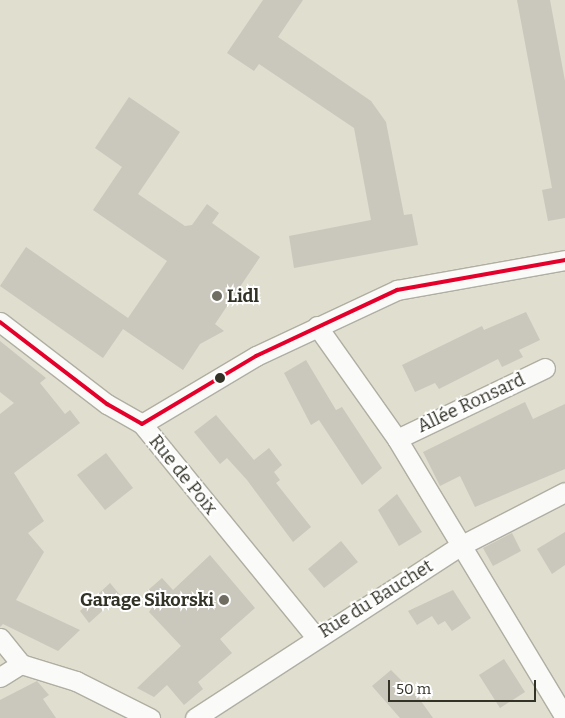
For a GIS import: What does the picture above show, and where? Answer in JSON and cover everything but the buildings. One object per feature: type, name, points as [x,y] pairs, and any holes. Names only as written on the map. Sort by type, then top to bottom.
[{"type":"street","points":[[142,424],[256,356],[397,290],[565,260]]},
{"type":"street","name":"Rue de Poix","points":[[0,322],[107,404],[142,424],[316,637]]},
{"type":"street","points":[[317,326],[397,438],[458,547],[565,718]]},
{"type":"street","name":"Allée Ronsard","points":[[397,438],[545,368]]},
{"type":"street","name":"Rue du Bauchet","points":[[195,718],[316,637],[458,547],[563,497]]},
{"type":"street","points":[[0,638],[21,664],[76,681],[150,718]]},
{"type":"street","points":[[0,677],[21,664]]},
{"type":"transit line","points":[[142,424],[256,356],[397,290],[565,260]]},
{"type":"transit line","points":[[0,322],[107,404],[142,424]]},
{"type":"place","name":"Lidl","points":[[217,296]]},
{"type":"place","name":"Garage Sikorski","points":[[224,600]]}]
